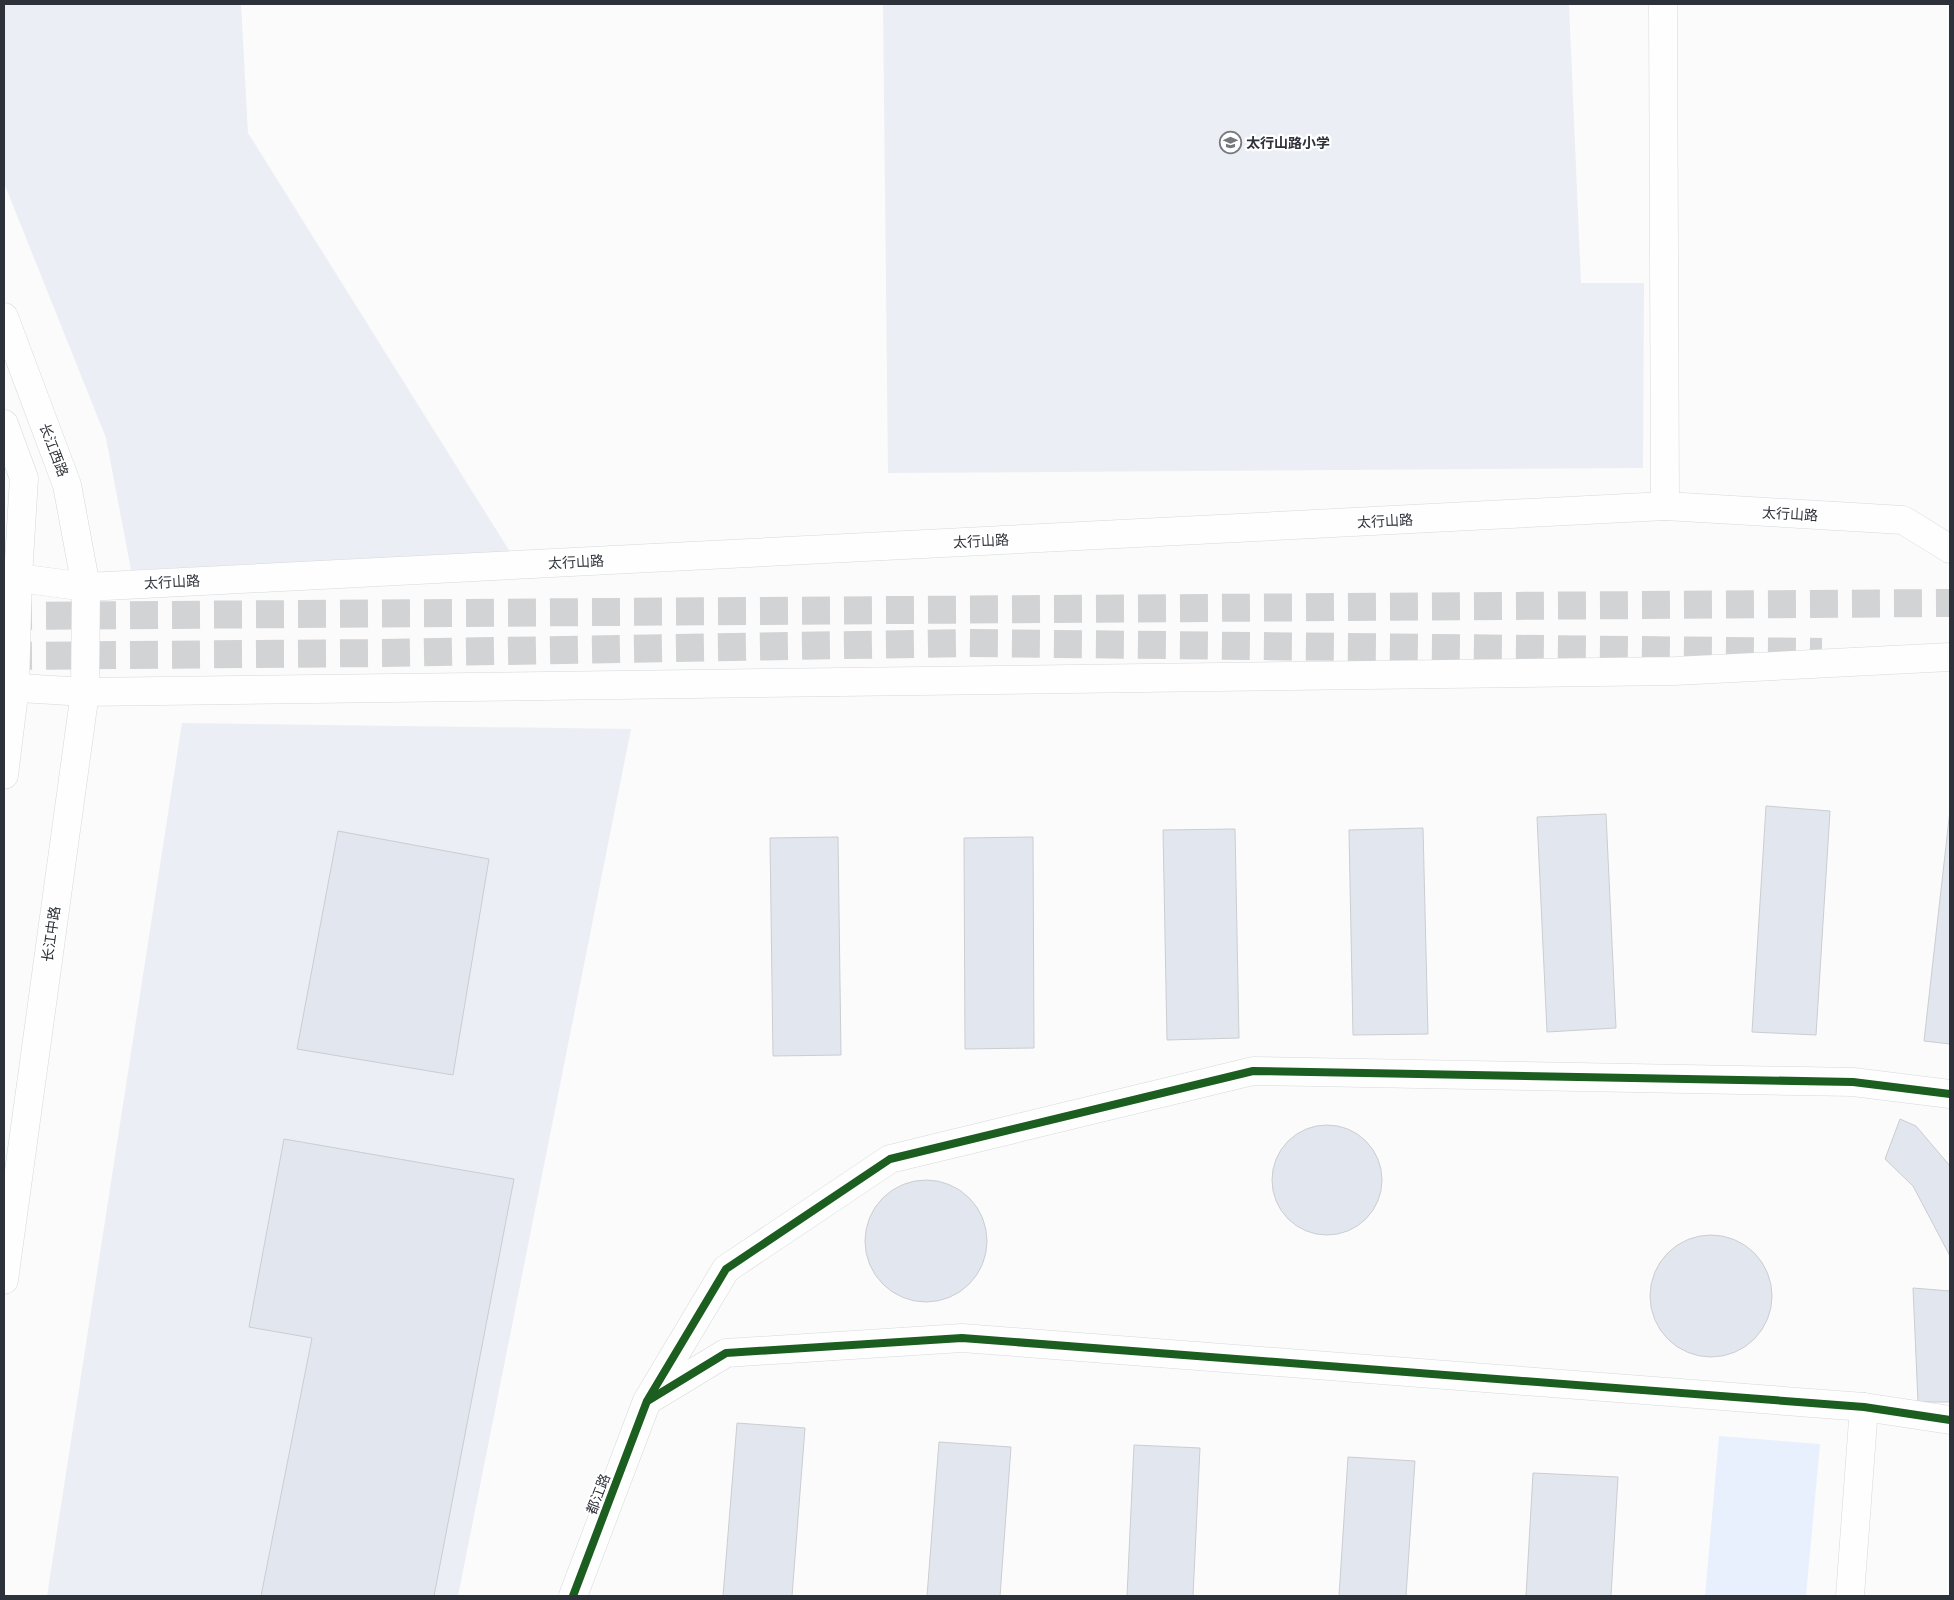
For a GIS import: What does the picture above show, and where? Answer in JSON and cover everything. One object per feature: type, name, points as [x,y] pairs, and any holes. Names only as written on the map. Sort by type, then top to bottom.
[{"type":"main road","points":[[1663,4],[1665,506]]},
{"type":"main road","name":"长江西路","points":[[4,317],[67,485],[86,587]]},
{"type":"main road","points":[[4,424],[24,478],[11,577],[10,686],[4,774]]},
{"type":"main road","name":"太行山路","points":[[11,577],[86,587],[1665,506],[1902,520],[1950,549]]},
{"type":"main road","name":"长江中路","points":[[4,1280],[85,692],[86,587]]},
{"type":"main road","points":[[10,686],[85,692],[1655,671],[1950,657]]},
{"type":"main road","name":"都江路","points":[[573,1596],[647,1401],[726,1269],[890,1159],[1253,1071],[1853,1082],[1950,1094]]},
{"type":"main road","points":[[647,1401],[726,1353],[962,1338],[1864,1408],[1950,1420]]},
{"type":"main road","points":[[1850,1596],[1864,1408]]},
{"type":"shaded area","points":[[4,4],[241,4],[248,133],[512,555],[131,570],[106,438],[4,183]]},
{"type":"shaded area","name":"太行山路小学","points":[[883,4],[1569,4],[1581,283],[1644,283],[1643,468],[888,473]]},
{"type":"shaded area","points":[[182,723],[631,729],[458,1596],[47,1596]]},
{"type":"shaded area","points":[[1719,1436],[1820,1444],[1806,1596],[1705,1596]]},
{"type":"building","points":[[1766,806],[1830,811],[1816,1035],[1752,1032]]},
{"type":"building","points":[[1950,810],[1950,1044],[1924,1041]]},
{"type":"building","points":[[1606,814],[1616,1028],[1547,1032],[1537,817]]},
{"type":"building","points":[[1423,828],[1428,1034],[1353,1035],[1349,830]]},
{"type":"building","points":[[1235,829],[1239,1038],[1167,1040],[1163,830]]},
{"type":"building","points":[[338,831],[489,859],[453,1075],[297,1049]]},
{"type":"building","points":[[838,837],[841,1055],[773,1056],[770,838]]},
{"type":"building","points":[[1033,837],[1034,1048],[965,1049],[964,838]]},
{"type":"building","points":[[1900,1119],[1916,1126],[1950,1166],[1950,1256],[1913,1186],[1885,1159]]},
{"type":"building","points":[[1327,1125],[1348,1130],[1366,1141],[1377,1159],[1382,1180],[1377,1201],[1366,1219],[1348,1230],[1327,1235],[1306,1230],[1288,1219],[1277,1201],[1272,1180],[1277,1159],[1288,1141],[1306,1130]]},
{"type":"building","points":[[284,1139],[514,1179],[434,1596],[261,1596],[312,1338],[249,1327]]},
{"type":"building","points":[[926,1180],[938,1181],[949,1185],[960,1190],[969,1198],[977,1207],[982,1218],[986,1229],[986,1253],[982,1264],[977,1275],[969,1284],[960,1292],[949,1297],[938,1301],[926,1302],[914,1301],[903,1297],[892,1292],[883,1284],[875,1275],[870,1264],[866,1253],[865,1241],[866,1229],[870,1218],[875,1207],[883,1198],[892,1190],[903,1185],[914,1181]]},
{"type":"building","points":[[1711,1235],[1723,1236],[1734,1240],[1745,1245],[1754,1253],[1762,1262],[1767,1273],[1771,1284],[1771,1308],[1767,1319],[1762,1330],[1754,1339],[1745,1347],[1734,1352],[1723,1356],[1711,1357],[1699,1356],[1688,1352],[1677,1347],[1668,1339],[1660,1330],[1655,1319],[1651,1308],[1650,1296],[1651,1284],[1655,1273],[1660,1262],[1668,1253],[1677,1245],[1688,1240],[1699,1236]]},
{"type":"building","points":[[1913,1288],[1950,1291],[1950,1402],[1918,1402]]},
{"type":"building","points":[[737,1423],[805,1428],[792,1596],[723,1596]]},
{"type":"building","points":[[939,1442],[1011,1447],[1000,1596],[927,1596]]},
{"type":"building","points":[[1134,1445],[1200,1448],[1193,1596],[1127,1596]]},
{"type":"building","points":[[1348,1457],[1415,1461],[1406,1596],[1339,1596]]},
{"type":"building","points":[[1533,1473],[1618,1477],[1611,1596],[1526,1596]]},
{"type":"tunnel","points":[[4,616],[1950,603]]},
{"type":"tunnel","points":[[4,656],[384,653],[968,643],[1822,652]]},
{"type":"cycle path","points":[[573,1596],[647,1401],[726,1269],[890,1159],[1253,1071],[1853,1082],[1950,1094]]},
{"type":"cycle path","points":[[649,1400],[726,1353],[962,1338],[1864,1407],[1950,1420]]},
{"type":"place","name":"太行山路小学","points":[[1230,143]]}]
